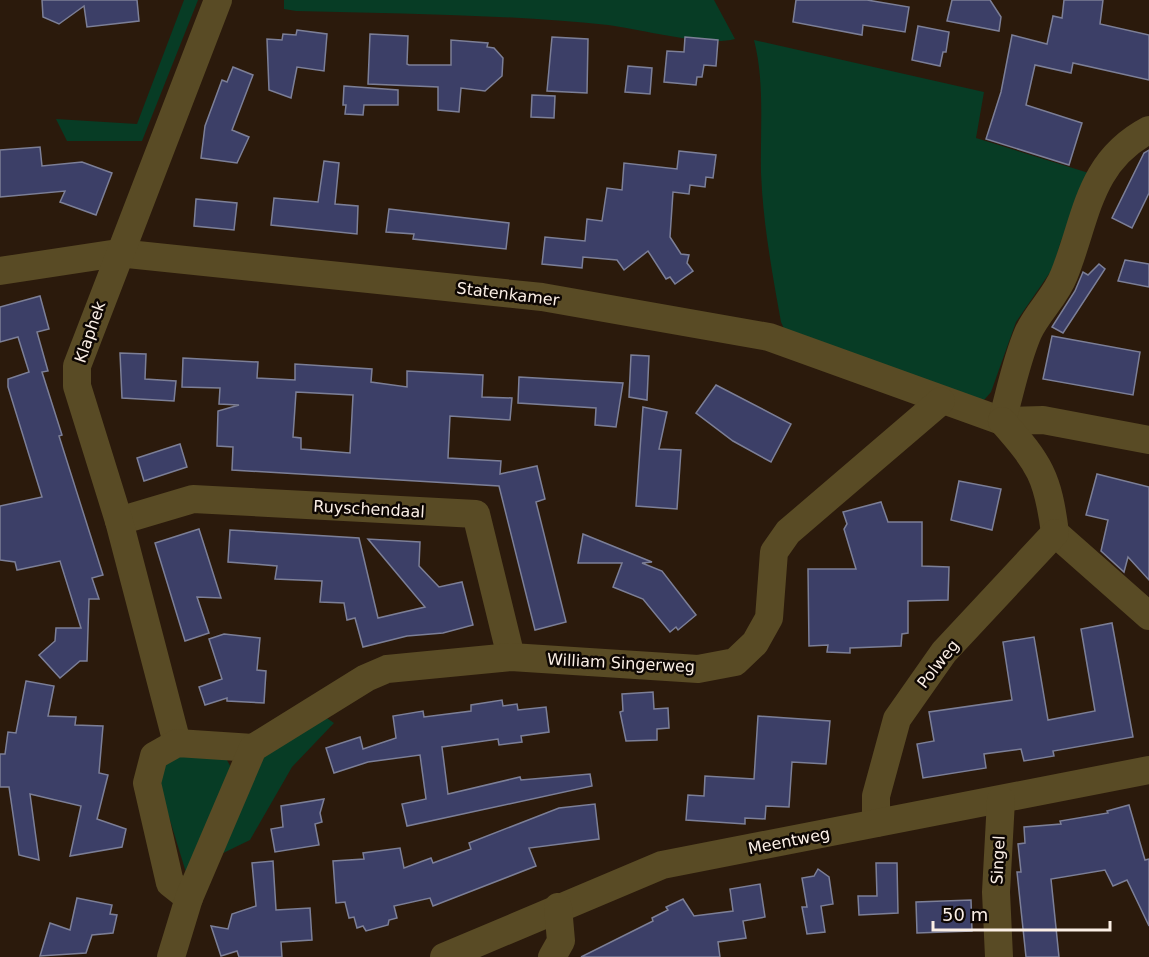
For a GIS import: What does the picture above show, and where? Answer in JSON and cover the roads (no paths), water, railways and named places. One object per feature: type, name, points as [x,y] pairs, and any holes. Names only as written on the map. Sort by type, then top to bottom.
[{"type":"street","name":"Klaphek","points":[[177,743],[118,521],[77,386],[77,366],[118,253],[218,0]]},
{"type":"street","points":[[1002,422],[1028,333],[1064,278],[1087,204],[1103,170],[1124,144],[1149,130]]},
{"type":"street","name":"Statenkamer","points":[[0,271],[118,253],[542,297],[769,337],[1002,422]]},
{"type":"street","name":"William Singerweg","points":[[254,748],[366,678],[387,669],[511,657],[698,669],[735,662],[755,643],[769,618],[774,552],[788,532],[941,401]]},
{"type":"street","points":[[1002,422],[1043,420],[1149,440]]},
{"type":"street","points":[[1002,422],[1032,456],[1050,492],[1055,533],[1149,616]]},
{"type":"street","name":"Ruyschendaal","points":[[118,521],[193,499],[476,514],[511,657]]},
{"type":"street","name":"Polweg","points":[[876,824],[876,796],[897,720],[944,652],[1055,533]]},
{"type":"street","points":[[171,957],[189,898],[254,748],[177,743],[154,756],[147,783],[170,883],[189,898]]},
{"type":"street","name":"Meentweg","points":[[444,957],[558,907],[662,866],[1149,770]]},
{"type":"street","name":"Singel","points":[[999,957],[996,892],[1001,800]]},
{"type":"street","points":[[552,957],[561,941],[558,907]]}]
